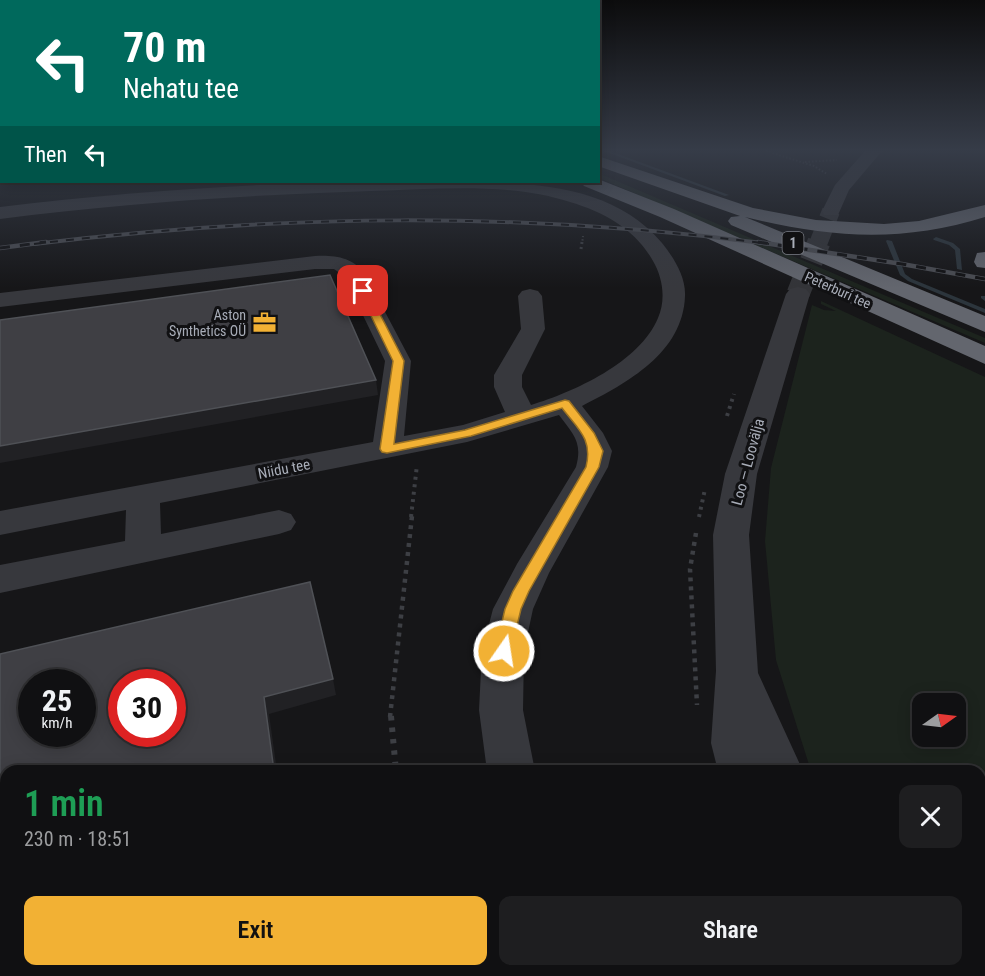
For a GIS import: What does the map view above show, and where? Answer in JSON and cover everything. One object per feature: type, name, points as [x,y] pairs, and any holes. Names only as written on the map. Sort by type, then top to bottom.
[{"type":"highway","name":"Peterburi tee","points":[[626,197],[985,356]]},
{"type":"highway","name":"Peterburi tee","points":[[675,197],[831,259],[985,325]]},
{"type":"highway","points":[[700,197],[765,216],[815,225],[873,230],[914,229],[949,223],[985,211]]},
{"type":"highway","points":[[915,324],[956,357],[985,371]]},
{"type":"street","name":"Niidu tee","points":[[0,213],[136,197]]},
{"type":"street","name":"Niidu tee","points":[[0,523],[467,433],[565,404],[611,381],[643,356],[660,338],[670,319],[675,302],[673,284],[664,265],[642,233],[625,218],[601,206],[564,197]]},
{"type":"street","points":[[831,212],[838,197]]},
{"type":"street","points":[[0,300],[289,266],[329,263],[351,269],[398,361],[387,449]]},
{"type":"street","name":"Loo — Loovälja","points":[[740,765],[734,743],[737,671],[731,535],[741,474],[798,294]]},
{"type":"street","points":[[522,418],[508,387],[508,375],[533,329],[530,296]]},
{"type":"street","points":[[511,765],[501,710],[504,651],[513,609],[530,573],[592,467],[596,451],[588,433],[565,404]]},
{"type":"street","points":[[142,550],[143,495]]},
{"type":"street","points":[[0,579],[279,522]]},
{"type":"street","name":"Loo — Loovälja","points":[[737,671],[776,765]]},
{"type":"path","points":[[581,249],[583,236]]},
{"type":"path","points":[[395,765],[390,721],[419,443]]},
{"type":"shaded area","points":[[642,197],[653,197],[985,338],[985,343]]},
{"type":"shaded area","points":[[821,301],[985,377],[985,765],[809,765],[776,660],[765,541],[771,468],[812,305],[824,310],[836,311],[821,304]]},
{"type":"building","points":[[330,275],[376,380],[0,446],[0,320]]},
{"type":"building","points":[[310,582],[333,679],[264,697],[273,765],[0,765],[0,654]]},
{"type":"waterway","points":[[936,239],[951,244],[958,250],[960,269]]},
{"type":"waterway","points":[[889,241],[903,275],[985,311]]},
{"type":"tunnel","points":[[818,244],[831,211]]},
{"type":"tunnel","points":[[798,294],[819,242]]},
{"type":"railway","points":[[34,244],[218,227],[401,220],[584,226],[676,233],[769,244]]},
{"type":"railway","points":[[0,248],[46,242]]},
{"type":"railway","points":[[758,242],[985,279]]},
{"type":"place","name":"Aston Synthetics OÜ","points":[[264,323]]},
{"type":"route","points":[[363,291],[398,361],[387,449],[467,433],[565,404],[588,433],[596,451],[592,467],[521,591],[513,609],[504,651]]}]
